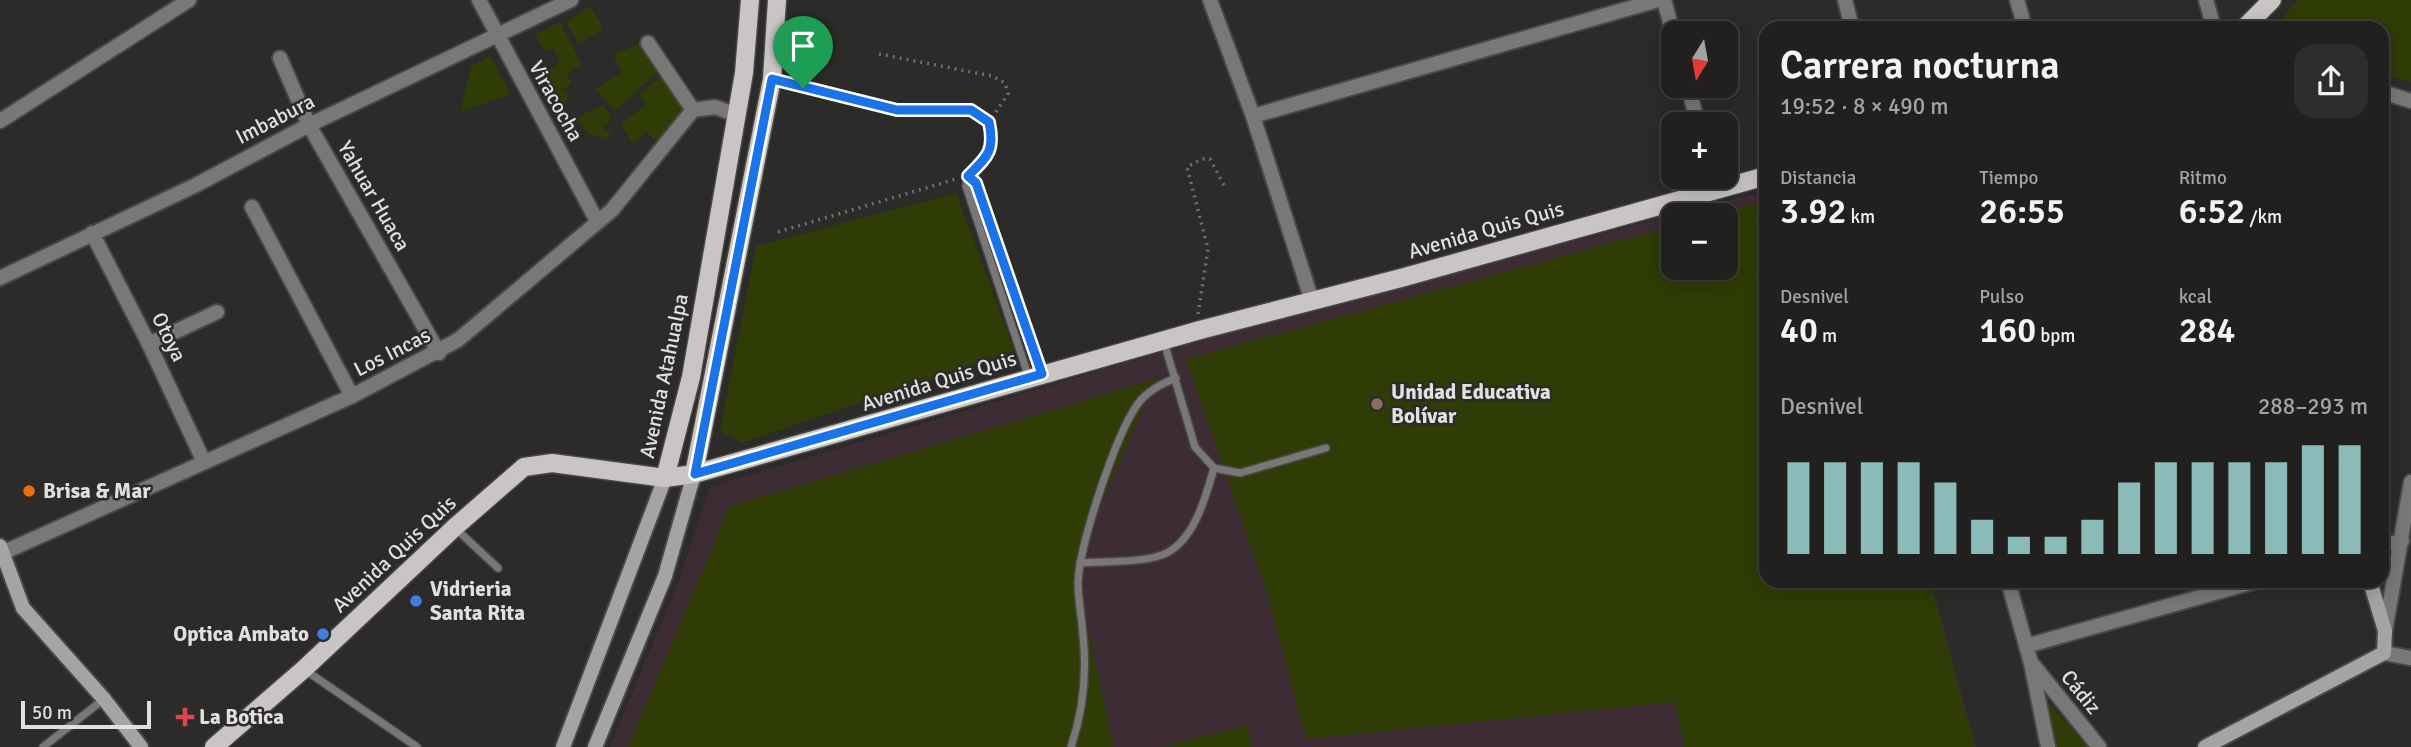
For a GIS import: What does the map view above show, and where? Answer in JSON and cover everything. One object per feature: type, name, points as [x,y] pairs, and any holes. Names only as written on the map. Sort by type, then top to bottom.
[{"type":"main road","name":"Avenida Atahualpa","points":[[563,747],[665,478],[691,377],[744,73],[750,0]]},
{"type":"main road","points":[[595,747],[665,576],[695,474],[772,79],[777,0]]},
{"type":"main road","points":[[2251,21],[2272,0]]},
{"type":"main road","name":"Avenida Quis Quis","points":[[1738,180],[1759,177]]},
{"type":"main road","name":"Avenida Quis Quis","points":[[214,747],[304,669],[455,527],[524,467],[552,463],[665,478],[695,474],[1163,340],[1312,301],[1697,189]]},
{"type":"main road","points":[[1,551],[23,608],[104,699],[141,747]]},
{"type":"main road","points":[[2205,747],[2384,653],[2385,631],[2372,588]]},
{"type":"street","points":[[0,121],[189,0]]},
{"type":"street","name":"Viracocha","points":[[479,0],[597,220]]},
{"type":"street","name":"Imbabura","points":[[0,278],[196,185],[309,124],[571,0]]},
{"type":"street","points":[[1210,0],[1253,116],[1312,301]]},
{"type":"street","points":[[1253,116],[1658,0]]},
{"type":"street","points":[[1664,0],[1670,21]]},
{"type":"street","points":[[1845,0],[1850,21]]},
{"type":"street","points":[[2017,0],[2023,21]]},
{"type":"street","points":[[2206,0],[2212,21]]},
{"type":"street","points":[[648,43],[693,110],[715,107],[737,115]]},
{"type":"street","name":"Yahuar Huaca","points":[[280,58],[309,124],[439,353]]},
{"type":"street","points":[[2389,94],[2411,101]]},
{"type":"street","name":"Los Incas","points":[[1,551],[352,396],[458,341],[612,209],[693,110]]},
{"type":"street","points":[[252,207],[352,396]]},
{"type":"street","name":"Otoya","points":[[92,233],[149,344],[204,462]]},
{"type":"street","points":[[149,344],[217,312]]},
{"type":"street","points":[[2385,631],[2411,482]]},
{"type":"street","points":[[2389,544],[2402,541]]},
{"type":"street","name":"Cádiz","points":[[2010,588],[2031,663],[2048,747]]},
{"type":"street","points":[[2026,646],[2232,588]]},
{"type":"street","points":[[2384,653],[2411,658]]},
{"type":"street","name":"Cádiz","points":[[2031,663],[2099,747]]},
{"type":"lane","points":[[968,176],[976,183],[1036,376],[966,186],[968,176]]},
{"type":"lane","points":[[1163,340],[1195,447],[1214,468],[1240,473],[1325,448]]},
{"type":"lane","points":[[1071,747],[1079,719],[1084,674],[1078,596],[1080,563],[1114,452],[1132,415],[1153,390],[1176,378]]},
{"type":"lane","points":[[1080,563],[1151,557],[1168,552],[1196,519],[1207,496],[1214,468]]},
{"type":"lane","points":[[455,527],[498,568]]},
{"type":"lane","points":[[304,669],[417,747]]},
{"type":"lane","points":[[43,747],[104,699]]},
{"type":"path","points":[[879,54],[992,76],[1005,83],[1008,94],[989,122]]},
{"type":"path","points":[[772,79],[897,110],[971,110],[989,122],[993,140],[988,156],[968,176],[778,232]]},
{"type":"path","points":[[1200,330],[1198,307],[1208,250],[1187,167],[1202,159],[1210,159],[1225,187]]},
{"type":"shaded area","name":"Unidad Educativa Bolívar","points":[[1759,193],[1759,588],[1933,588],[1976,747],[610,747],[679,581],[710,487],[1265,321],[1661,218],[1661,280],[1738,280],[1738,203],[1720,203]]},
{"type":"green space","points":[[2298,0],[2411,0],[2411,82],[2389,76],[2389,21],[2279,21]]},
{"type":"green space","points":[[590,6],[604,28],[578,44],[566,22]]},
{"type":"green space","points":[[560,22],[581,64],[567,74],[572,83],[562,91],[570,97],[557,107],[536,78],[560,63],[553,48],[545,52],[535,35]]},
{"type":"green space","points":[[642,43],[663,67],[615,111],[595,89],[622,73],[613,55]]},
{"type":"green space","points":[[490,56],[511,94],[460,112],[471,67]]},
{"type":"green space","points":[[666,72],[692,104],[661,146],[646,132],[633,144],[621,124],[646,105],[640,94]]},
{"type":"green space","points":[[603,105],[612,117],[603,128],[612,134],[603,138],[589,134],[576,118]]},
{"type":"green space","points":[[956,193],[1014,350],[742,443],[720,431],[756,246]]},
{"type":"green space","points":[[1759,203],[1759,588],[1932,588],[1975,747],[1684,747],[1675,702],[1306,739],[1267,593],[1186,359],[1661,229],[1661,280],[1738,280],[1738,208]]},
{"type":"green space","points":[[1156,379],[1074,566],[1114,747],[628,747],[730,506]]},
{"type":"green space","points":[[2046,700],[2088,747],[2056,747]]},
{"type":"green space","points":[[1247,725],[1253,747],[1160,747]]},
{"type":"place","name":"Unidad Educativa Bolívar","points":[[1377,404]]},
{"type":"place","name":"Brisa & Mar","points":[[29,491]]},
{"type":"place","name":"Vidrieria Santa Rita","points":[[416,601]]},
{"type":"place","name":"Optica Ambato","points":[[323,634]]},
{"type":"place","name":"La Botica","points":[[185,717]]},
{"type":"route","points":[[772,79],[803,88],[897,110],[971,110],[989,122],[993,140],[988,156],[968,176],[976,183],[1042,374],[766,456],[695,474],[772,79]]}]
